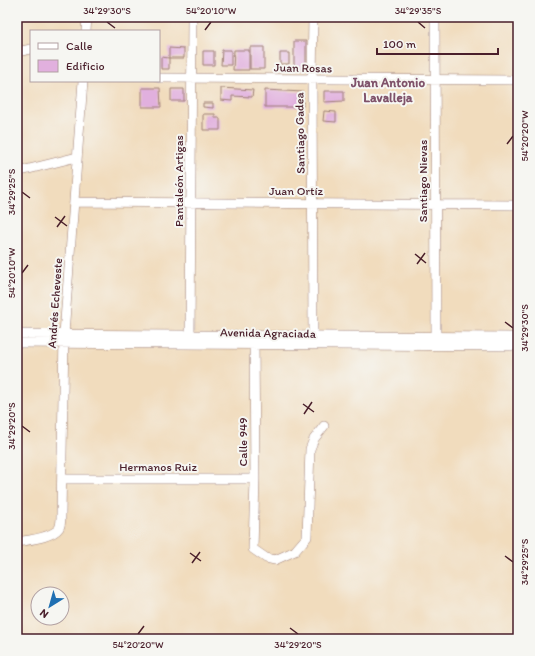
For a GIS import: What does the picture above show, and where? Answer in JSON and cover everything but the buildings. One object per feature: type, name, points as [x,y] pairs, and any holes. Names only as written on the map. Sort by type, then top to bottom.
[{"type":"street","points":[[86,30],[87,17]]},
{"type":"street","name":"Pantaleón Artigas","points":[[190,340],[192,17]]},
{"type":"street","name":"Santiago Gadea","points":[[313,17],[313,345]]},
{"type":"street","name":"Santiago Nievas","points":[[435,17],[436,341]]},
{"type":"street","points":[[17,52],[30,49]]},
{"type":"street","name":"Juan Rosas","points":[[160,78],[518,80]]},
{"type":"street","name":"Andrés Echeveste","points":[[17,542],[46,536],[59,528],[61,515],[63,343],[83,82]]},
{"type":"street","points":[[17,172],[77,157]]},
{"type":"street","name":"Juan Ortíz","points":[[74,202],[518,205]]},
{"type":"street","name":"Avenida Agraciada","points":[[17,334],[64,334],[190,340]]},
{"type":"street","name":"Avenida Agraciada","points":[[17,343],[254,340],[313,336],[518,346]]},
{"type":"street","name":"Avenida Agraciada","points":[[254,340],[313,345],[436,341],[518,336]]},
{"type":"street","name":"Calle 949","points":[[254,340],[255,479],[253,548],[266,558],[275,560],[295,551],[307,537],[310,449],[314,439],[324,426]]},
{"type":"street","name":"Hermanos Ruiz","points":[[62,478],[255,479]]},
{"type":"district","name":"Juan Antonio Lavalleja","points":[[388,90]]}]
